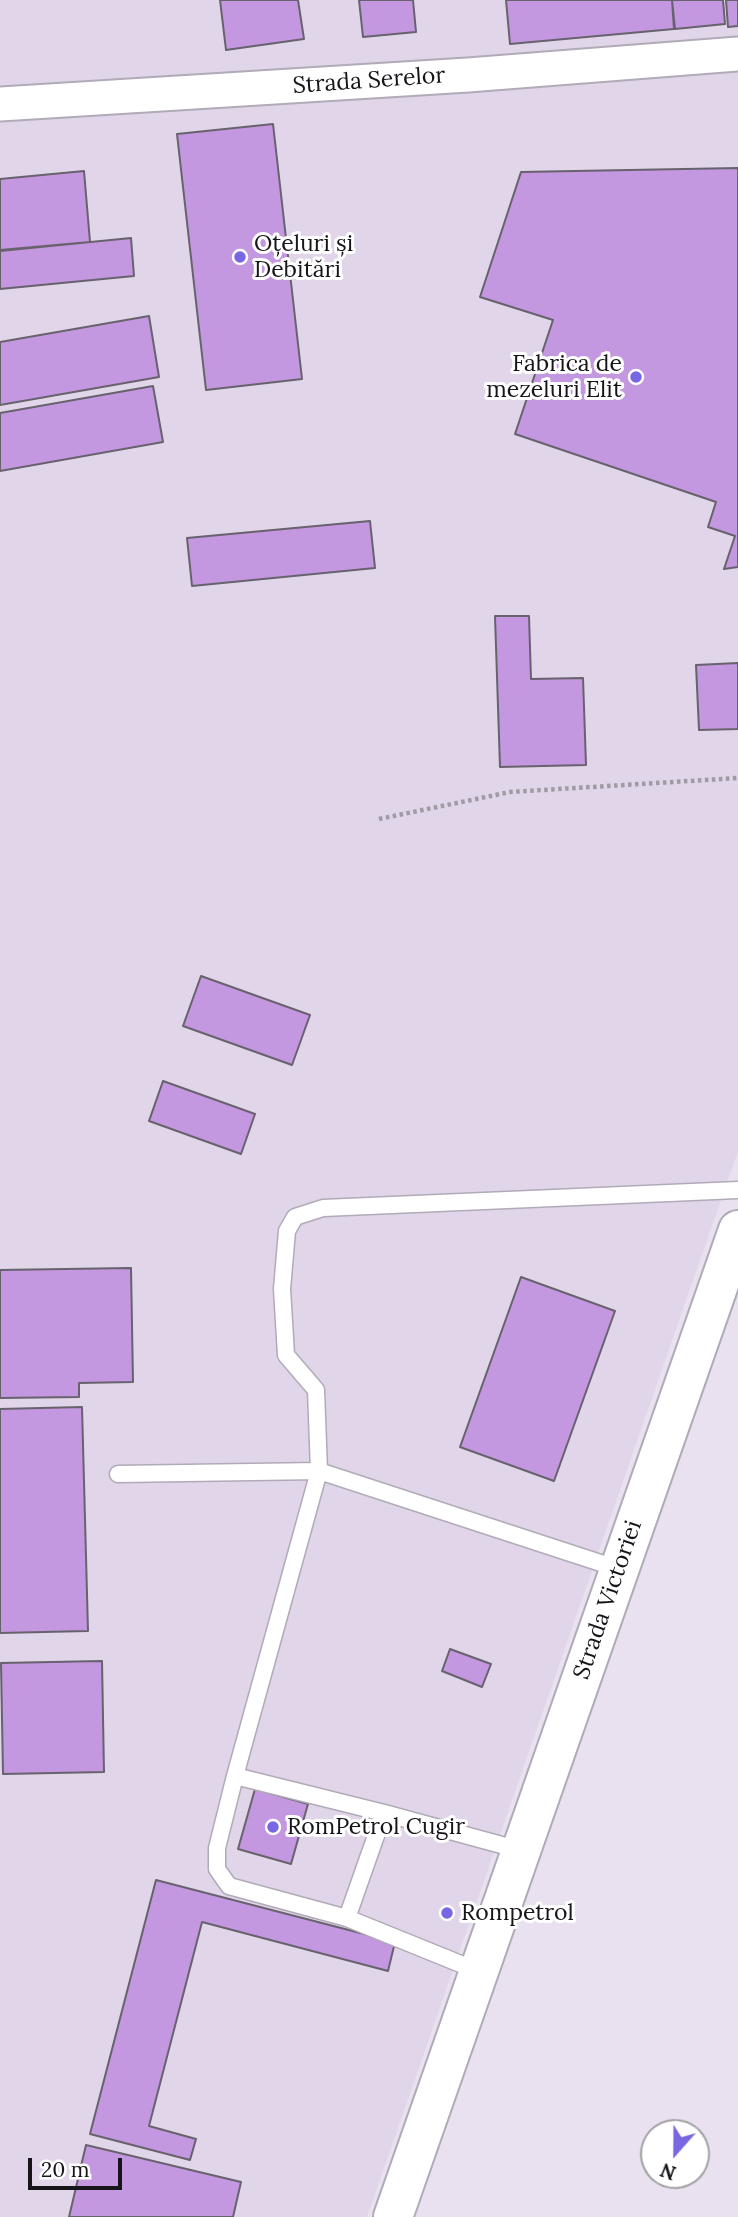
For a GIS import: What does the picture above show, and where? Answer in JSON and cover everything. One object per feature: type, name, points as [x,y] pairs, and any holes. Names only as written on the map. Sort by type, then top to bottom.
[{"type":"main road","name":"Strada Victoriei","points":[[393,2217],[738,1230]]},
{"type":"street","name":"Strada Serelor","points":[[0,104],[468,75],[738,54]]},
{"type":"lane","points":[[478,1971],[347,1918],[229,1886],[217,1869],[217,1848],[235,1776],[319,1471],[316,1390],[286,1355],[282,1289],[287,1231],[295,1217],[323,1208],[738,1190]]},
{"type":"lane","points":[[118,1474],[319,1471],[619,1569]]},
{"type":"lane","points":[[235,1776],[520,1850]]},
{"type":"lane","points":[[347,1918],[384,1813]]},
{"type":"path","points":[[379,819],[510,792],[738,778]]},
{"type":"shaded area","points":[[0,0],[738,0],[738,1151],[367,2217],[0,2217]]},
{"type":"building","points":[[220,0],[298,0],[304,39],[226,50]]},
{"type":"building","points":[[359,0],[413,0],[416,32],[363,37]]},
{"type":"building","points":[[506,0],[672,0],[674,29],[510,44]]},
{"type":"building","points":[[672,0],[723,0],[725,24],[675,29]]},
{"type":"building","points":[[726,0],[738,0],[738,26],[728,27]]},
{"type":"building","name":"Oțeluri și Debitări","points":[[273,124],[302,379],[206,390],[177,134]]},
{"type":"building","name":"Fabrica de mezeluri Elit","points":[[738,168],[738,567],[724,569],[735,536],[708,527],[716,502],[515,434],[553,320],[480,297],[521,172]]},
{"type":"building","points":[[84,171],[90,242],[0,250],[0,179]]},
{"type":"building","points":[[131,238],[134,276],[0,289],[0,251]]},
{"type":"building","points":[[149,316],[159,377],[0,405],[0,342]]},
{"type":"building","points":[[153,386],[163,442],[0,471],[0,413]]},
{"type":"building","points":[[370,521],[375,568],[192,586],[187,538]]},
{"type":"building","points":[[495,616],[529,616],[531,679],[583,678],[586,765],[500,767]]},
{"type":"building","points":[[738,663],[738,729],[699,730],[696,665]]},
{"type":"building","points":[[201,976],[310,1015],[292,1065],[183,1026]]},
{"type":"building","points":[[163,1081],[255,1114],[241,1154],[149,1121]]},
{"type":"building","points":[[131,1268],[133,1382],[79,1383],[79,1397],[0,1398],[0,1270]]},
{"type":"building","points":[[521,1277],[615,1311],[554,1481],[460,1447]]},
{"type":"building","points":[[82,1407],[88,1631],[0,1633],[0,1409]]},
{"type":"building","points":[[450,1649],[491,1664],[482,1687],[442,1671]]},
{"type":"building","points":[[102,1661],[104,1772],[3,1774],[1,1663]]},
{"type":"building","name":"RomPetrol Cugir","points":[[255,1789],[308,1804],[291,1864],[238,1849]]},
{"type":"building","points":[[156,1880],[395,1942],[388,1971],[202,1922],[149,2126],[196,2139],[190,2160],[90,2134]]},
{"type":"building","points":[[86,2145],[241,2182],[233,2217],[69,2217]]},
{"type":"place","name":"Oțeluri și Debitări","points":[[240,257]]},
{"type":"place","name":"Fabrica de mezeluri Elit","points":[[636,377]]},
{"type":"place","name":"RomPetrol Cugir","points":[[273,1827]]},
{"type":"place","name":"Rompetrol","points":[[447,1913]]}]
